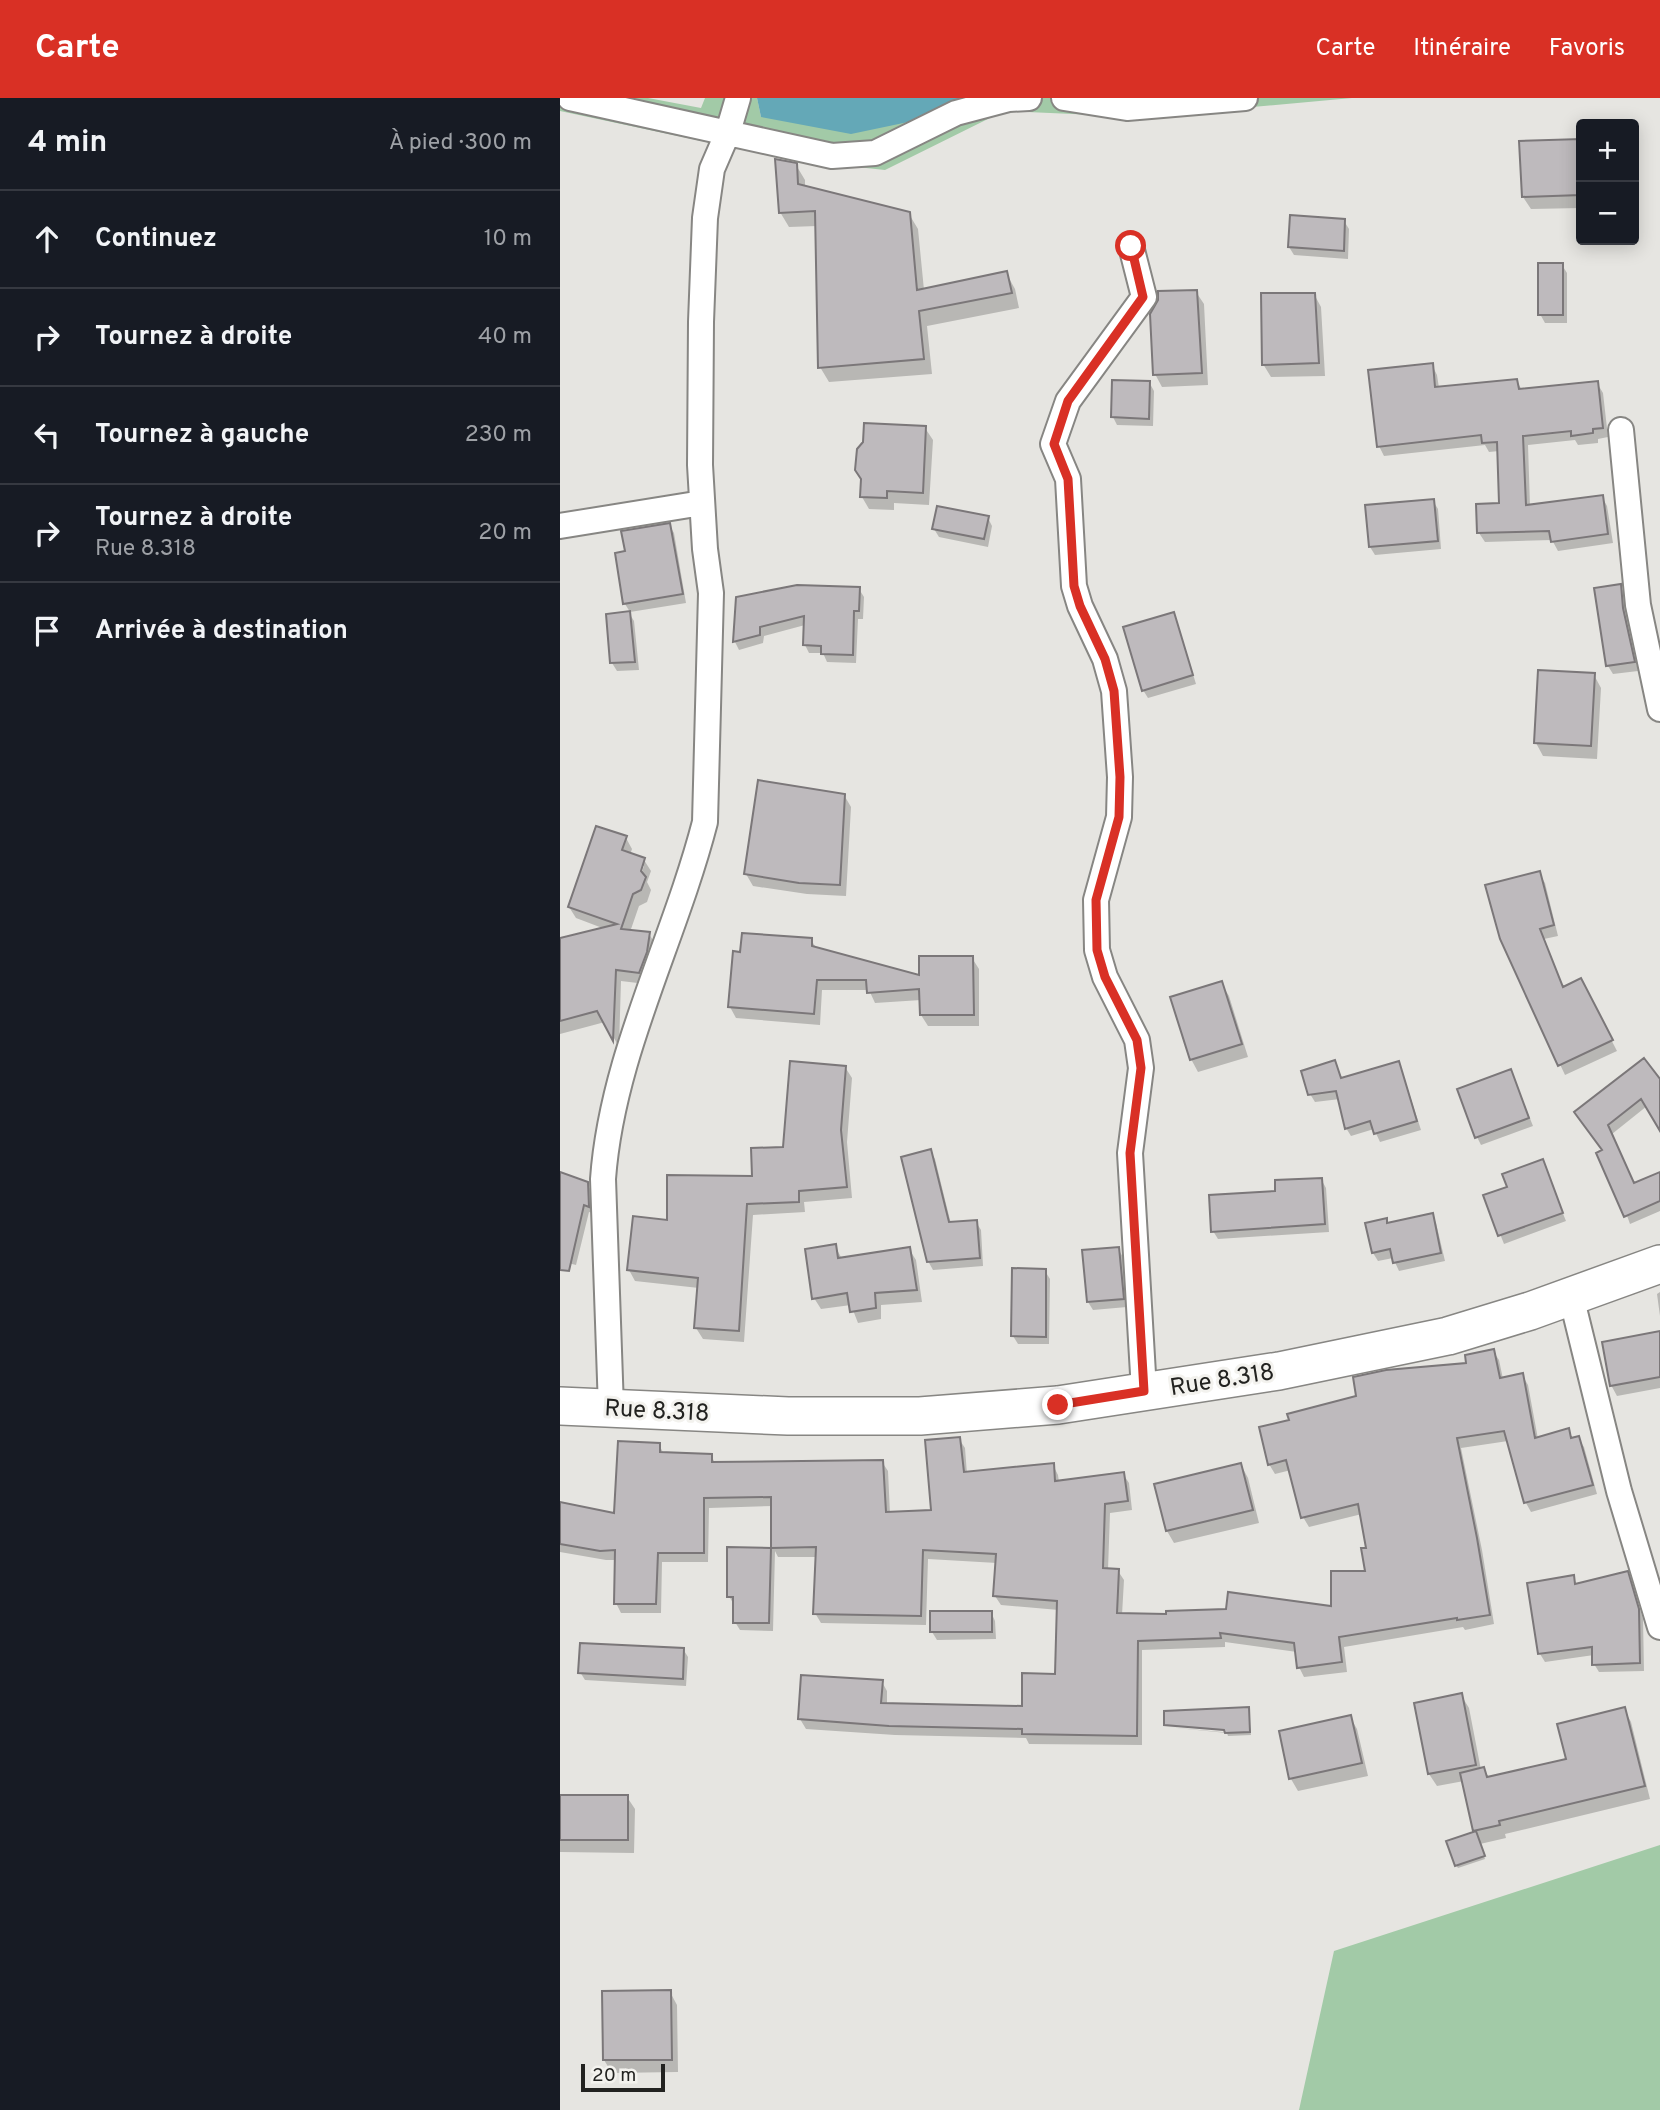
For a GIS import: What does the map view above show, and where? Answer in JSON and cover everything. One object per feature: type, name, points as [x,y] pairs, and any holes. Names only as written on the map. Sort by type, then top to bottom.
[{"type":"main road","name":"Rue 8.318","points":[[560,1406],[788,1416],[920,1416],[1058,1405],[1279,1371],[1448,1336],[1660,1264]]},
{"type":"street","points":[[570,98],[832,156],[875,153],[956,113],[1009,99],[1029,98]]},
{"type":"street","points":[[611,1408],[603,1179],[606,1143],[628,1052],[696,857],[705,822],[711,593],[700,465],[705,218],[712,169],[728,132],[738,98]]},
{"type":"street","points":[[1065,98],[1127,108],[1245,98]]},
{"type":"street","points":[[1131,246],[1143,297],[1068,401],[1054,444],[1068,479],[1074,586],[1080,606],[1105,659],[1114,691],[1120,777],[1119,817],[1096,900],[1097,950],[1105,977],[1137,1040],[1141,1068],[1130,1153],[1144,1391]]},
{"type":"street","points":[[1621,430],[1638,605],[1660,709]]},
{"type":"street","points":[[560,526],[702,503]]},
{"type":"street","points":[[1571,1296],[1619,1491],[1660,1627]]},
{"type":"green space","points":[[560,98],[648,98],[701,108],[705,98],[757,98],[761,117],[913,121],[941,106],[968,98],[1352,98],[1141,117],[1004,111],[885,170],[791,160],[560,111]]},
{"type":"green space","points":[[1660,1845],[1660,2110],[1299,2110],[1334,1951]]},
{"type":"water","points":[[757,98],[968,98],[941,106],[913,121],[851,134],[761,117]]},
{"type":"building","points":[[1576,139],[1576,195],[1522,197],[1519,141]]},
{"type":"building","points":[[775,159],[797,163],[798,184],[910,212],[917,290],[1007,271],[1012,293],[919,311],[924,359],[818,368],[815,211],[779,213]]},
{"type":"building","points":[[1290,215],[1345,219],[1344,251],[1288,247]]},
{"type":"building","points":[[1538,263],[1563,263],[1563,315],[1538,315]]},
{"type":"building","points":[[1197,290],[1202,373],[1153,375],[1150,314],[1158,300],[1158,291]]},
{"type":"building","points":[[1261,293],[1315,293],[1319,363],[1262,365]]},
{"type":"building","points":[[1433,363],[1435,387],[1517,379],[1519,389],[1598,381],[1603,428],[1593,429],[1593,433],[1571,436],[1571,431],[1523,436],[1526,505],[1603,495],[1608,534],[1551,542],[1549,531],[1477,533],[1476,504],[1499,503],[1497,442],[1482,443],[1481,435],[1377,447],[1368,370]]},
{"type":"building","points":[[1112,380],[1150,381],[1149,419],[1111,417]]},
{"type":"building","points":[[864,423],[926,426],[923,493],[887,491],[887,498],[860,497],[861,479],[855,470],[857,449],[863,442]]},
{"type":"building","points":[[1434,499],[1438,541],[1369,547],[1365,505]]},
{"type":"building","points":[[937,506],[989,516],[984,539],[932,529]]},
{"type":"building","points":[[670,523],[683,594],[623,604],[615,553],[625,551],[621,531]]},
{"type":"building","points":[[1621,584],[1623,608],[1635,662],[1606,666],[1594,588]]},
{"type":"building","points":[[797,585],[860,587],[859,611],[854,611],[853,655],[821,654],[821,646],[803,645],[804,616],[760,627],[760,635],[733,642],[736,597]]},
{"type":"building","points":[[630,611],[635,662],[610,663],[606,614]]},
{"type":"building","points":[[1174,612],[1193,675],[1142,691],[1123,627]]},
{"type":"building","points":[[1538,670],[1595,673],[1591,746],[1534,743]]},
{"type":"building","points":[[758,780],[845,794],[840,885],[799,883],[744,874]]},
{"type":"building","points":[[596,826],[627,836],[622,850],[645,858],[641,871],[646,877],[641,890],[633,894],[621,929],[650,932],[647,952],[639,973],[616,970],[613,1041],[597,1011],[560,1021],[560,938],[617,924],[568,907]]},
{"type":"building","points":[[1540,871],[1554,925],[1540,929],[1563,987],[1581,978],[1613,1040],[1558,1066],[1500,939],[1485,885]]},
{"type":"building","points":[[742,933],[812,938],[812,946],[919,975],[919,956],[973,956],[974,1015],[920,1015],[919,989],[867,993],[866,980],[817,980],[814,1014],[728,1007],[733,951],[740,952]]},
{"type":"building","points":[[1222,981],[1242,1044],[1190,1060],[1170,997]]},
{"type":"building","points":[[1644,1058],[1660,1079],[1660,1131],[1641,1099],[1608,1125],[1634,1183],[1660,1172],[1660,1201],[1624,1217],[1596,1153],[1602,1150],[1574,1112]]},
{"type":"building","points":[[1335,1060],[1341,1078],[1399,1061],[1417,1121],[1374,1134],[1370,1121],[1345,1129],[1336,1091],[1308,1095],[1301,1071]]},
{"type":"building","points":[[790,1061],[846,1066],[841,1130],[847,1187],[799,1191],[799,1202],[747,1204],[739,1331],[694,1328],[698,1278],[627,1270],[633,1216],[667,1220],[667,1175],[752,1176],[751,1148],[783,1147]]},
{"type":"building","points":[[1511,1069],[1529,1118],[1475,1138],[1457,1089]]},
{"type":"building","points":[[931,1149],[949,1222],[977,1220],[980,1258],[927,1262],[901,1157]]},
{"type":"building","points":[[1543,1159],[1563,1213],[1498,1236],[1483,1195],[1507,1187],[1502,1174]]},
{"type":"building","points":[[560,1172],[588,1182],[589,1207],[584,1205],[569,1271],[560,1270]]},
{"type":"building","points":[[1322,1178],[1325,1224],[1211,1232],[1209,1195],[1275,1191],[1275,1180]]},
{"type":"building","points":[[1433,1213],[1441,1253],[1393,1263],[1390,1249],[1372,1253],[1365,1223],[1387,1218],[1387,1223]]},
{"type":"building","points":[[836,1244],[838,1258],[910,1247],[917,1290],[875,1293],[876,1308],[850,1312],[847,1293],[812,1299],[805,1249]]},
{"type":"building","points":[[1119,1247],[1124,1299],[1087,1302],[1082,1250]]},
{"type":"building","points":[[1012,1268],[1046,1269],[1046,1337],[1011,1336]]},
{"type":"building","points":[[1660,1331],[1660,1377],[1610,1386],[1602,1342]]},
{"type":"building","points":[[1494,1349],[1500,1378],[1523,1373],[1535,1438],[1569,1428],[1571,1438],[1579,1436],[1593,1485],[1524,1503],[1504,1431],[1457,1438],[1490,1615],[1339,1637],[1342,1662],[1297,1668],[1294,1643],[1220,1633],[1221,1638],[1138,1641],[1137,1736],[1022,1734],[1022,1729],[889,1726],[798,1719],[801,1675],[883,1680],[881,1703],[1022,1706],[1022,1673],[1055,1674],[1057,1601],[993,1596],[996,1554],[923,1550],[921,1616],[813,1614],[816,1547],[771,1548],[771,1497],[704,1498],[704,1553],[658,1553],[656,1604],[614,1604],[615,1550],[600,1551],[560,1544],[560,1502],[614,1513],[618,1441],[660,1443],[660,1452],[712,1454],[712,1462],[883,1460],[886,1512],[931,1510],[925,1440],[960,1437],[964,1472],[1054,1463],[1055,1481],[1124,1472],[1128,1501],[1105,1504],[1103,1568],[1119,1569],[1117,1613],[1166,1614],[1166,1611],[1226,1609],[1228,1592],[1331,1606],[1331,1571],[1365,1571],[1361,1548],[1366,1548],[1358,1504],[1301,1518],[1286,1460],[1268,1465],[1259,1427],[1289,1420],[1287,1414],[1356,1396],[1353,1377],[1386,1370],[1466,1363],[1465,1355]]},
{"type":"building","points":[[1241,1463],[1253,1510],[1166,1531],[1154,1484]]},
{"type":"building","points":[[727,1547],[771,1548],[769,1623],[733,1623],[733,1597],[727,1597]]},
{"type":"building","points":[[1628,1571],[1639,1609],[1640,1663],[1592,1665],[1592,1647],[1538,1654],[1527,1583],[1574,1575],[1575,1584]]},
{"type":"building","points":[[930,1611],[992,1611],[992,1632],[930,1632]]},
{"type":"building","points":[[580,1643],[684,1648],[683,1679],[578,1673]]},
{"type":"building","points":[[1462,1693],[1476,1765],[1428,1774],[1414,1703]]},
{"type":"building","points":[[1249,1707],[1250,1732],[1225,1733],[1224,1730],[1164,1725],[1164,1711]]},
{"type":"building","points":[[1625,1707],[1645,1786],[1499,1821],[1500,1825],[1473,1831],[1460,1773],[1484,1767],[1487,1777],[1566,1759],[1557,1724]]},
{"type":"building","points":[[1351,1715],[1362,1763],[1289,1779],[1279,1731]]},
{"type":"building","points":[[560,1795],[628,1795],[628,1840],[560,1840]]},
{"type":"building","points":[[1476,1831],[1485,1856],[1455,1866],[1446,1841]]},
{"type":"building","points":[[671,1990],[672,2060],[603,2060],[602,1991]]},
{"type":"route","points":[[1058,1405],[1144,1391],[1130,1153],[1141,1068],[1137,1040],[1105,977],[1097,950],[1096,900],[1119,817],[1120,777],[1114,691],[1105,659],[1080,606],[1074,586],[1068,479],[1054,444],[1068,401],[1143,297],[1131,246]]}]
